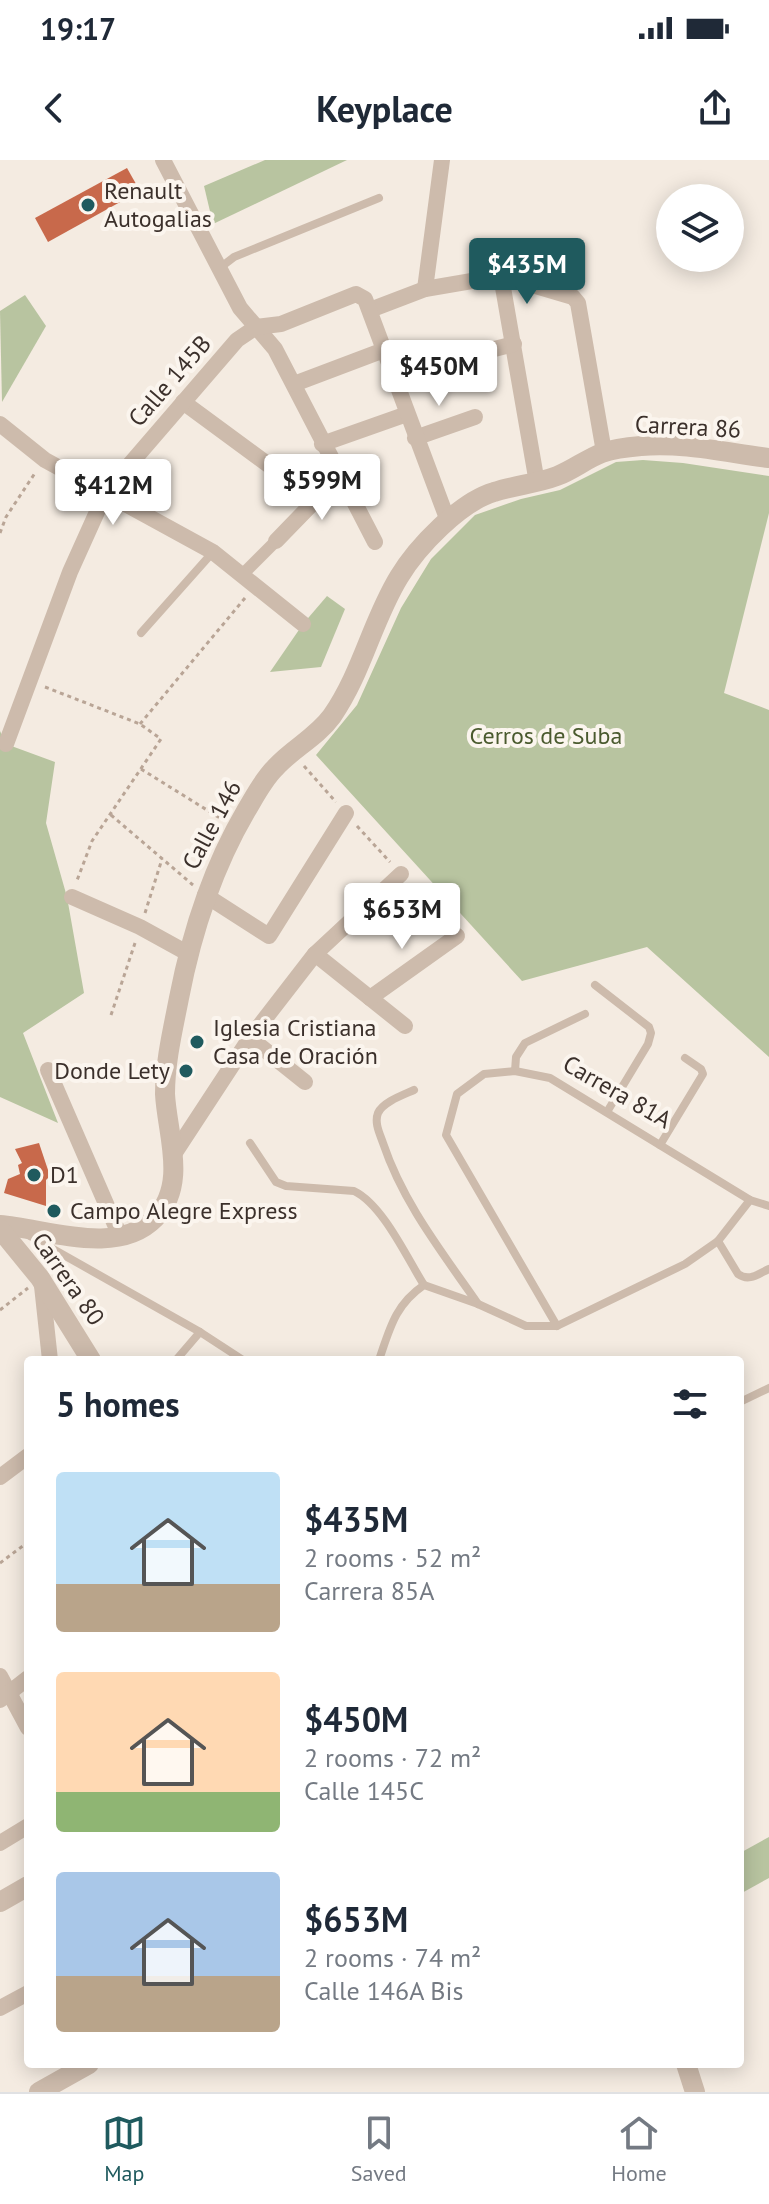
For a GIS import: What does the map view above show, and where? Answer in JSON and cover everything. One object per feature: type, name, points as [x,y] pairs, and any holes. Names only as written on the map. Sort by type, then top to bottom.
[{"type":"street","points":[[163,160],[240,308],[275,349],[375,542]]},
{"type":"street","points":[[425,289],[442,160]]},
{"type":"street","points":[[501,276],[537,483]]},
{"type":"street","points":[[448,521],[370,310],[425,289],[501,276],[573,297],[578,303],[604,452]]},
{"type":"street","name":"Calle 145B","points":[[6,744],[70,572],[106,492],[237,340],[256,327],[281,324],[356,294],[365,299],[370,310]]},
{"type":"street","points":[[393,375],[514,344]]},
{"type":"street","points":[[294,384],[384,350]]},
{"type":"street","points":[[183,402],[289,480]]},
{"type":"street","points":[[322,444],[407,414]]},
{"type":"street","points":[[415,438],[475,417]]},
{"type":"street","points":[[0,424],[45,460],[213,552],[303,624]]},
{"type":"street","name":"Carrera 86","points":[[604,452],[642,446],[769,458]]},
{"type":"street","name":"Calle 146","points":[[5,1227],[75,1236],[120,1236],[146,1226],[165,1205],[173,1176],[166,1081],[168,1058],[189,954],[205,895],[236,828],[261,785],[276,767],[326,724],[342,701],[399,577],[419,549],[448,521],[492,492],[537,483],[604,452]]},
{"type":"street","points":[[248,581],[276,541],[340,475]]},
{"type":"street","points":[[205,895],[269,936],[346,813]]},
{"type":"street","points":[[172,1157],[250,1038],[315,954],[401,874]]},
{"type":"street","points":[[72,897],[140,927],[189,954]]},
{"type":"street","points":[[370,998],[457,936]]},
{"type":"street","points":[[315,954],[405,1026]]},
{"type":"street","points":[[250,1038],[305,1082]]},
{"type":"street","points":[[48,1070],[120,1236]]},
{"type":"street","name":"Carrera 80","points":[[5,1227],[89,1356]]},
{"type":"street","points":[[40,1278],[50,1356]]},
{"type":"street","points":[[0,1477],[24,1459]]},
{"type":"street","points":[[0,1676],[5,1697],[24,1723]]},
{"type":"street","points":[[5,1697],[24,1681]]},
{"type":"street","points":[[0,1841],[24,1828]]},
{"type":"street","points":[[0,1902],[24,1888]]},
{"type":"street","points":[[0,2008],[24,1995]]},
{"type":"street","points":[[39,2092],[82,2068]]},
{"type":"street","points":[[687,2068],[695,2092]]},
{"type":"lane","points":[[221,267],[234,257],[379,198]]},
{"type":"lane","points":[[141,633],[213,552]]},
{"type":"lane","points":[[595,985],[649,1027],[651,1033],[648,1044],[607,1112]]},
{"type":"lane","points":[[515,1071],[516,1057],[525,1043],[585,1014]]},
{"type":"lane","points":[[660,1145],[703,1074],[701,1069],[685,1058]]},
{"type":"lane","name":"Carrera 81A","points":[[557,1326],[446,1135],[457,1094],[484,1074],[515,1071],[550,1078],[750,1200],[769,1206]]},
{"type":"lane","points":[[414,1090],[383,1106],[376,1123],[393,1174],[414,1211],[478,1304]]},
{"type":"lane","points":[[250,1143],[276,1182],[286,1186],[354,1191],[364,1196],[375,1207],[424,1285],[478,1304],[526,1326],[557,1326],[685,1264],[718,1241],[750,1200]]},
{"type":"lane","points":[[5,1227],[200,1332],[237,1356]]},
{"type":"lane","points":[[718,1241],[743,1278],[748,1279],[769,1269]]},
{"type":"lane","points":[[380,1356],[398,1309],[408,1296],[424,1285]]},
{"type":"lane","points":[[179,1356],[200,1332]]},
{"type":"lane","points":[[744,1400],[769,1388]]},
{"type":"path","points":[[0,533],[26,484],[45,460]]},
{"type":"path","points":[[140,724],[248,581]]},
{"type":"path","points":[[30,680],[140,724],[161,739],[92,841],[72,897]]},
{"type":"path","points":[[292,753],[457,936]]},
{"type":"path","points":[[141,769],[236,828]]},
{"type":"path","points":[[111,815],[205,895]]},
{"type":"path","points":[[0,1310],[40,1278]]},
{"type":"path","points":[[0,1563],[24,1545]]},
{"type":"green space","points":[[265,160],[347,160],[213,224],[204,186]]},
{"type":"green space","points":[[25,295],[46,326],[2,402],[0,311]]},
{"type":"green space","name":"Cerros de Suba","points":[[643,460],[769,476],[769,513],[724,693],[769,710],[769,1057],[647,947],[522,981],[316,755],[357,705],[401,608],[431,559],[475,515],[560,490],[616,462]]},
{"type":"green space","points":[[327,596],[345,609],[321,667],[270,672],[303,624]]},
{"type":"green space","points":[[0,731],[6,744],[55,762],[46,823],[67,897],[84,993],[23,1033],[58,1123],[0,1097]]},
{"type":"green space","points":[[769,1837],[769,1878],[744,1892],[744,1851]]},
{"type":"building","name":"Renault Autogalias","points":[[127,168],[140,191],[48,242],[35,218]]},
{"type":"building","name":"D1","points":[[39,1143],[50,1176],[46,1180],[46,1206],[4,1193],[8,1179],[20,1174],[18,1165],[22,1163],[15,1149]]},
{"type":"place","name":"Renault Autogalias","points":[[88,205]]},
{"type":"place","name":"Iglesia Cristiana Casa de Oración","points":[[197,1042]]},
{"type":"place","name":"Donde Lety","points":[[186,1071]]},
{"type":"place","name":"D1","points":[[34,1175]]},
{"type":"place","name":"Campo Alegre Express","points":[[54,1211]]}]
